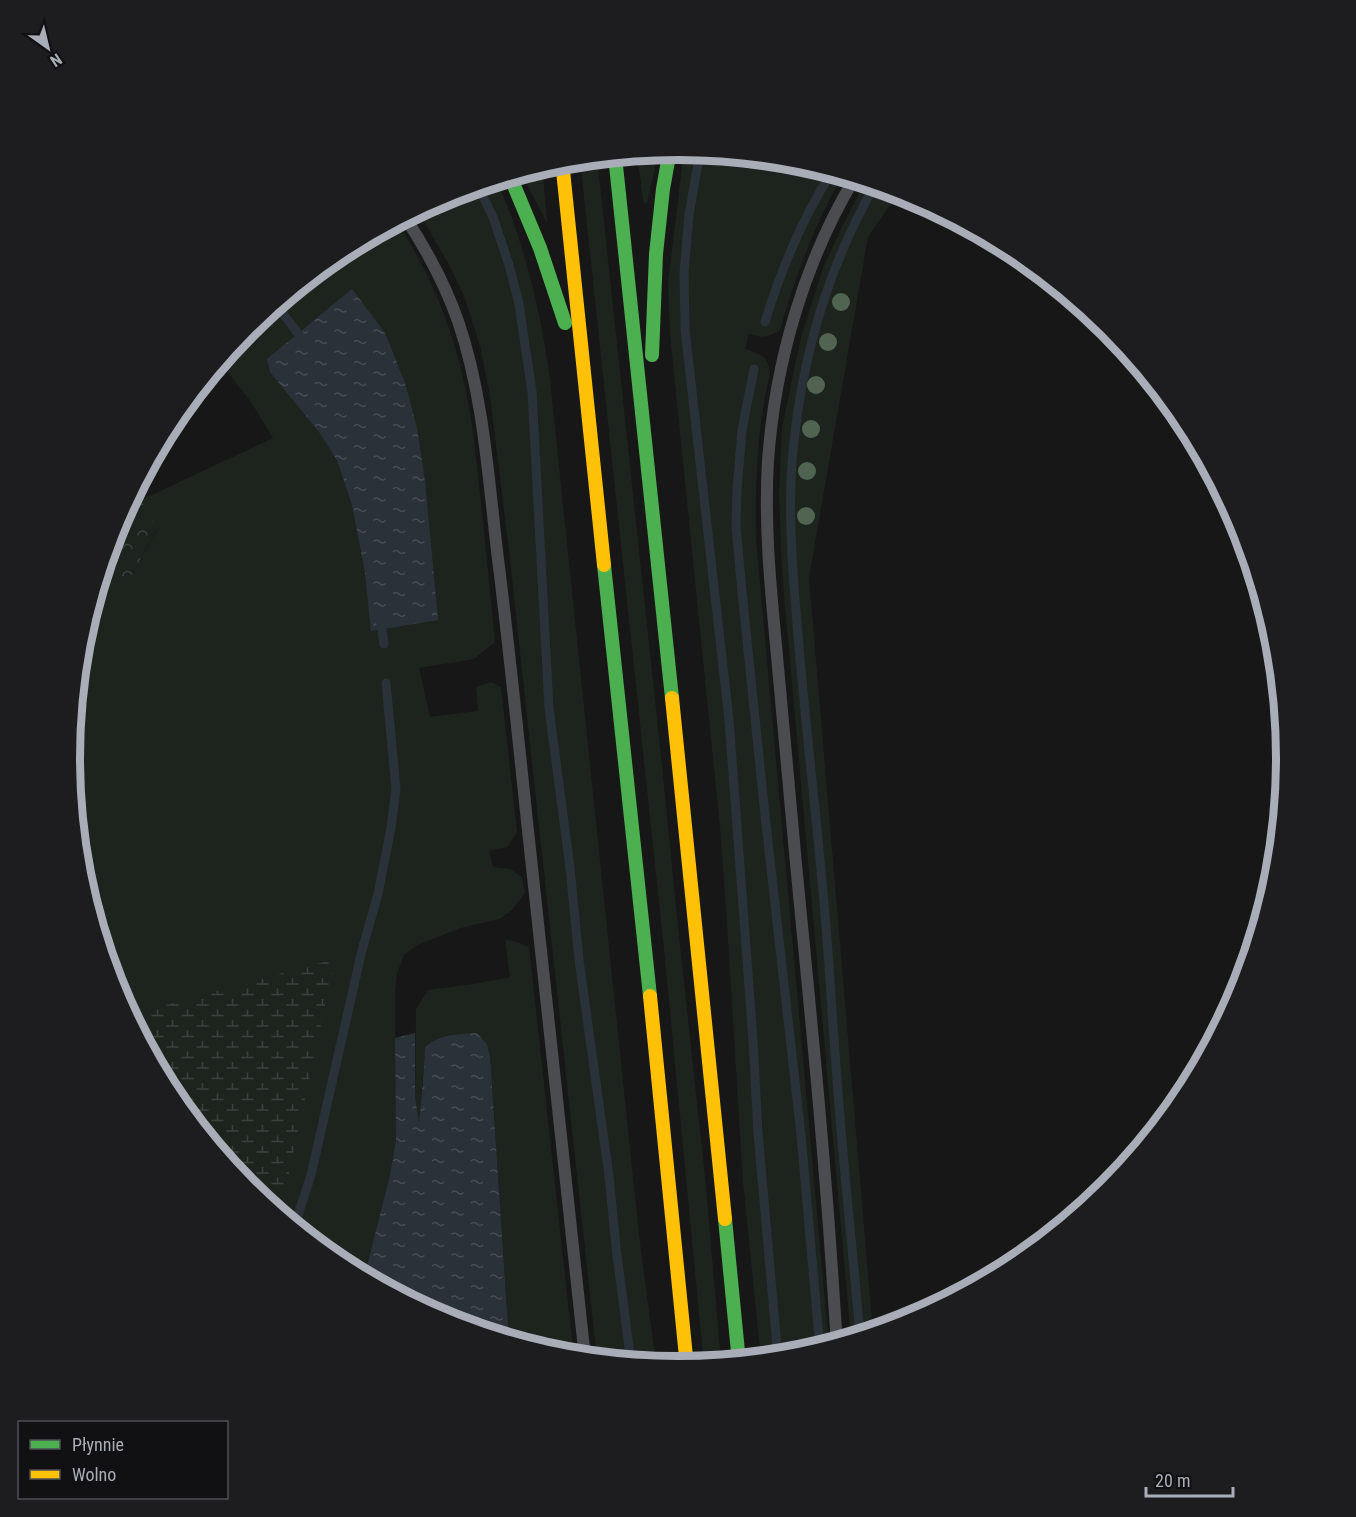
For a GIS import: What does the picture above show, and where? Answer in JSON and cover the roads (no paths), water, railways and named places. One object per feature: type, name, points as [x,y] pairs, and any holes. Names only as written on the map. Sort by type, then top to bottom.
[{"type":"main road","points":[[646,459],[656,254],[668,160]]},
{"type":"main road","points":[[616,163],[738,1354]]},
{"type":"main road","points":[[563,172],[661,1097],[686,1357]]},
{"type":"main road","points":[[513,183],[540,248],[562,311],[579,374],[591,439]]},
{"type":"lane","points":[[836,1336],[825,1177],[771,598],[767,500],[772,420],[778,380],[788,341],[812,264],[828,227],[850,186]]},
{"type":"lane","points":[[410,224],[441,281],[458,321],[471,368],[480,416],[511,669],[584,1349]]},
{"type":"water","points":[[352,289],[385,333],[405,383],[417,428],[425,481],[438,620],[371,631],[365,572],[352,505],[337,460],[319,432],[270,372],[267,359]]},
{"type":"water","points":[[415,1033],[415,1097],[419,1123],[425,1047],[443,1037],[470,1033],[477,1033],[487,1044],[490,1056],[508,1332],[449,1311],[413,1295],[366,1269],[390,1175],[396,1139],[395,1038]]},
{"type":"waterway","points":[[699,161],[689,215],[684,273],[685,329],[729,720],[758,1133],[777,1348]]},
{"type":"waterway","points":[[765,322],[793,245],[828,179]]},
{"type":"waterway","points":[[859,1328],[839,1111],[825,915],[795,601],[791,486],[798,407],[812,341],[821,308],[844,246],[871,192]]},
{"type":"waterway","points":[[482,194],[493,217],[519,304],[532,392],[549,708],[630,1355]]},
{"type":"waterway","points":[[281,311],[304,341]]},
{"type":"waterway","points":[[754,369],[742,430],[736,526],[765,815],[801,1135],[819,1340]]},
{"type":"waterway","points":[[380,617],[384,644]]},
{"type":"waterway","points":[[297,1219],[311,1175],[362,950],[378,894],[391,828],[396,789],[386,683]]}]
